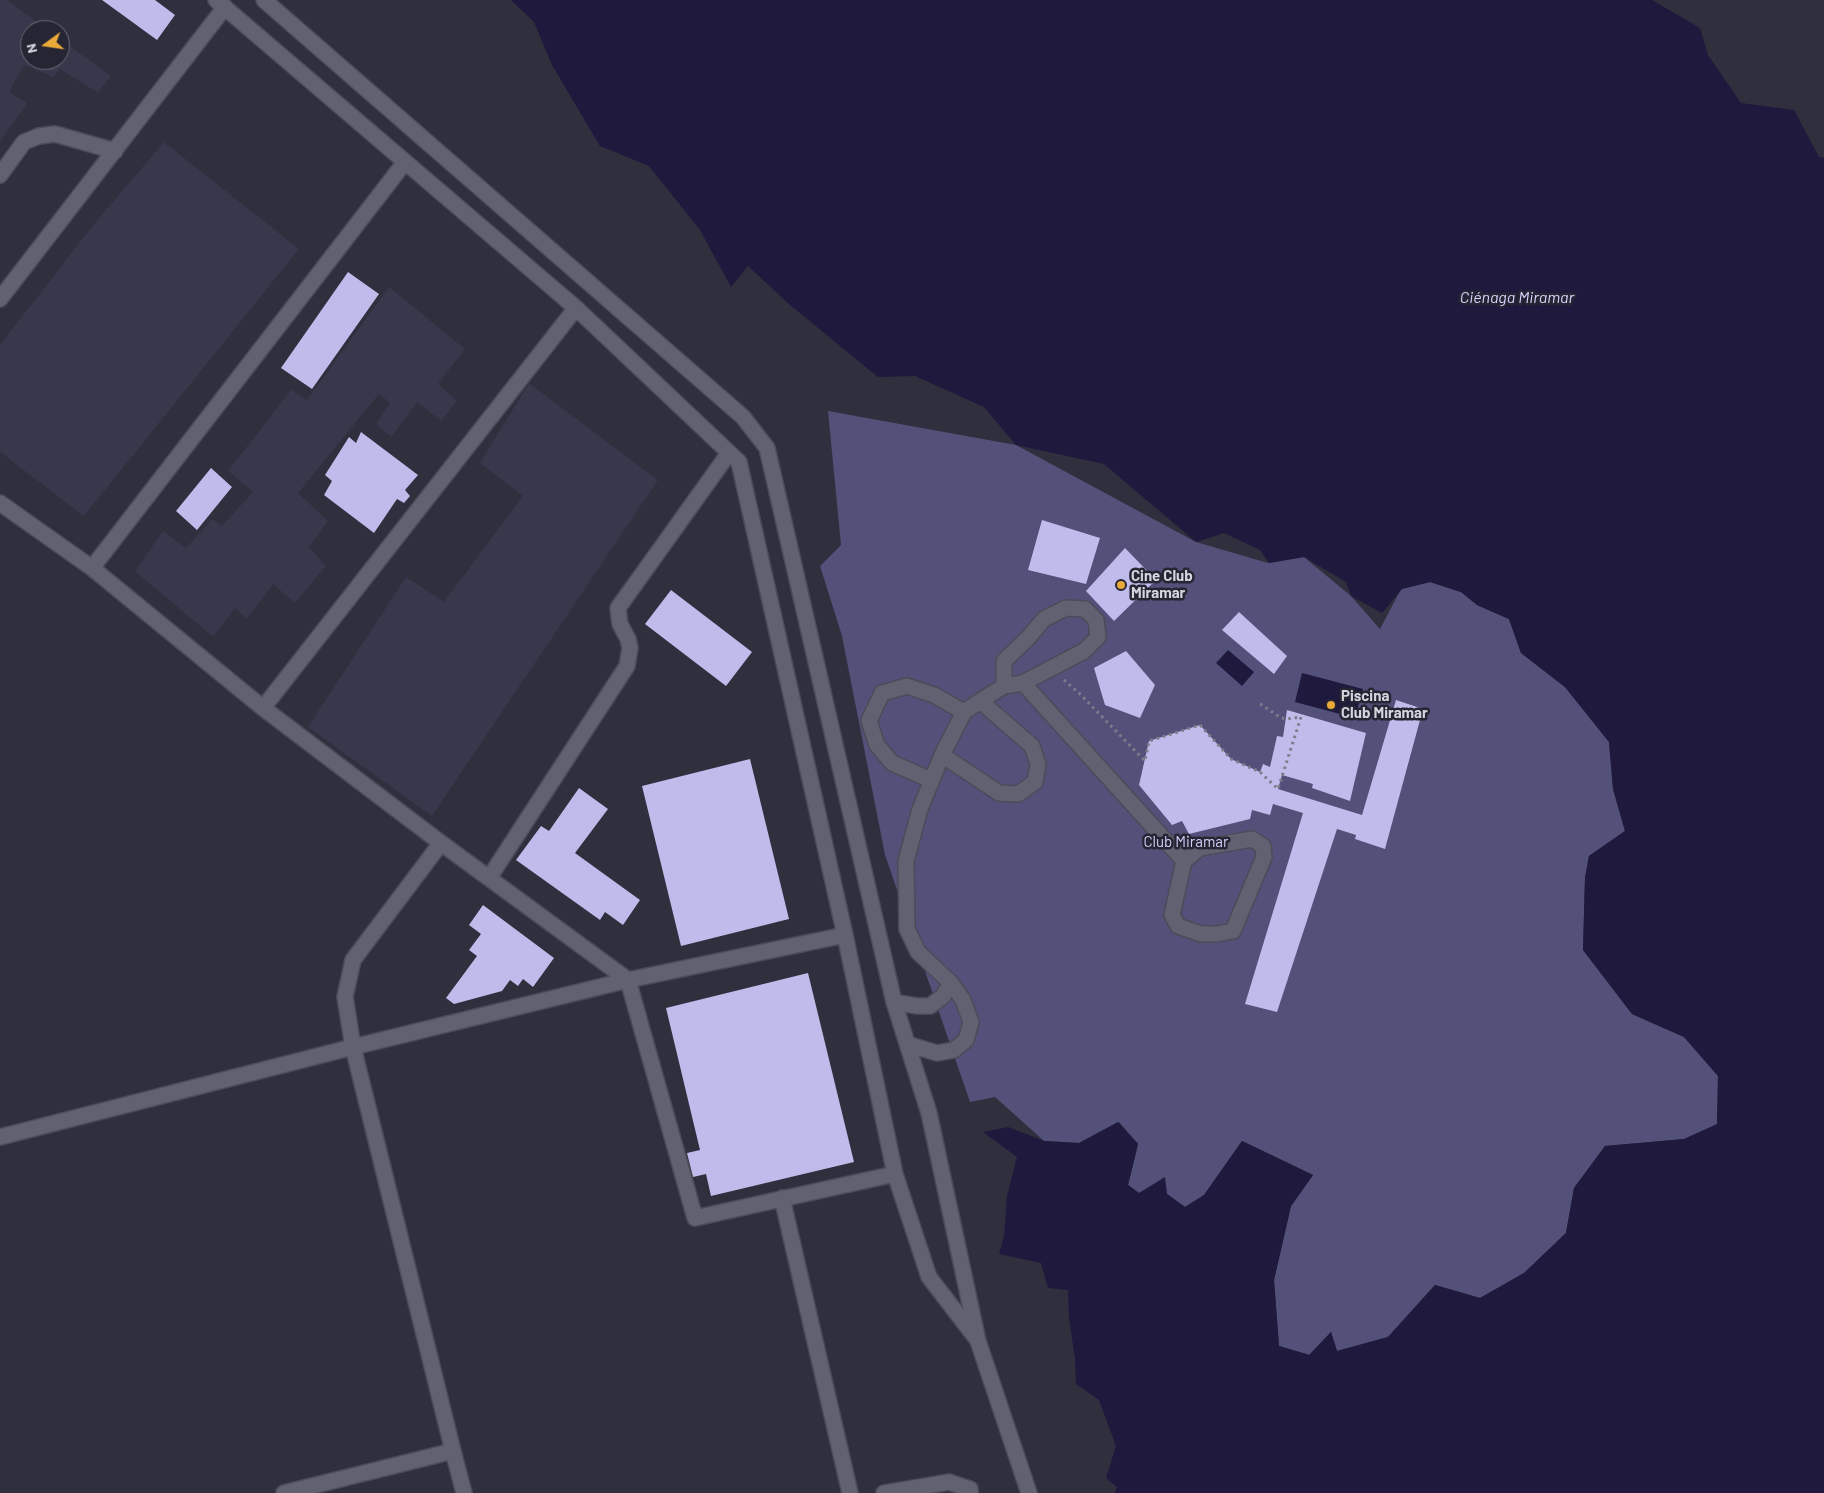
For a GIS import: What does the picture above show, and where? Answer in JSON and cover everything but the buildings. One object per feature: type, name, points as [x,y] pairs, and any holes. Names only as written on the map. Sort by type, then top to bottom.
[{"type":"street","points":[[264,0],[743,417],[767,448],[894,1002],[929,1113],[978,1341],[1029,1493]]},
{"type":"street","points":[[0,299],[115,151],[220,4],[576,308],[739,462],[845,935],[895,1174],[929,1276],[978,1341]]},
{"type":"street","points":[[0,175],[24,142],[39,136],[56,134],[115,151]]},
{"type":"street","points":[[92,568],[405,162]]},
{"type":"street","points":[[263,708],[576,308]]},
{"type":"street","points":[[489,878],[627,666],[630,648],[628,639],[620,624],[618,608],[729,453]]},
{"type":"street","points":[[0,503],[92,568],[263,708],[441,843],[628,980],[695,1218],[895,1174]]},
{"type":"street","points":[[906,1044],[937,1052],[954,1050],[966,1040],[972,1022],[963,1000],[951,983],[918,952],[906,929],[906,861],[920,809],[942,755],[964,712],[1004,686],[1023,683],[1084,652],[1098,636],[1096,620],[1086,609],[1066,608],[1044,619],[1028,638],[1004,661],[1004,686]]},
{"type":"street","points":[[1023,683],[1184,861]]},
{"type":"street","points":[[931,780],[892,763],[877,744],[869,721],[882,693],[907,686],[934,695],[964,712]]},
{"type":"street","points":[[942,755],[999,793],[1018,794],[1035,782],[1038,764],[1032,746],[980,701]]},
{"type":"street","points":[[1252,839],[1262,846],[1264,857],[1233,931],[1217,934],[1200,934],[1178,926],[1172,914],[1184,861],[1200,848],[1252,839]]},
{"type":"street","points":[[441,843],[353,960],[345,998],[353,1047],[452,1451],[464,1493]]},
{"type":"street","points":[[0,1137],[353,1047],[628,980],[845,935]]},
{"type":"street","points":[[894,1002],[930,1006],[943,996],[951,983]]},
{"type":"street","points":[[782,1198],[850,1493]]},
{"type":"street","points":[[284,1493],[452,1451]]},
{"type":"street","points":[[884,1493],[949,1482],[970,1490],[970,1493]]},
{"type":"path","points":[[1080,694],[1144,762],[1149,741],[1200,726],[1231,760],[1260,772],[1278,789],[1301,717],[1281,718],[1259,703]]},
{"type":"shaded area","points":[[0,0],[7,0],[34,20],[20,20],[21,70],[9,92],[27,103],[0,142]]},
{"type":"shaded area","points":[[70,46],[111,76],[98,93],[62,70],[70,70]]},
{"type":"shaded area","points":[[36,70],[59,70],[53,77]]},
{"type":"shaded area","points":[[164,142],[299,249],[84,516],[0,452],[0,345],[98,219]]},
{"type":"shaded area","points":[[389,287],[465,349],[438,384],[457,401],[441,421],[417,402],[391,437],[376,424],[390,403],[379,394],[298,493],[328,521],[309,547],[326,566],[295,603],[273,584],[247,619],[235,608],[213,637],[135,571],[163,531],[186,548],[212,519],[222,526],[253,492],[228,471],[291,390],[307,400]]},
{"type":"shaded area","points":[[529,383],[658,480],[432,816],[308,727],[406,577],[444,602],[523,496],[480,463]]},
{"type":"green space","name":"Club Miramar","points":[[828,411],[1016,445],[1196,542],[1268,563],[1304,557],[1351,596],[1380,629],[1401,589],[1430,582],[1461,592],[1477,605],[1509,619],[1521,653],[1565,687],[1609,742],[1613,789],[1625,831],[1589,856],[1585,878],[1583,950],[1632,1014],[1684,1037],[1718,1076],[1717,1125],[1684,1139],[1605,1146],[1574,1188],[1566,1233],[1524,1273],[1480,1298],[1435,1285],[1388,1337],[1337,1351],[1331,1332],[1310,1355],[1279,1346],[1274,1280],[1291,1206],[1313,1175],[1242,1141],[1204,1195],[1185,1207],[1167,1194],[1139,1193],[1128,1185],[1138,1144],[1119,1122],[1079,1143],[1044,1141],[995,1097],[970,1102],[885,855],[842,636],[820,566],[841,545]]},
{"type":"water","name":"Ciénaga Miramar","points":[[511,0],[1652,0],[1700,28],[1708,55],[1741,103],[1794,110],[1819,157],[1824,158],[1824,1493],[1115,1493],[1117,1487],[1106,1478],[1116,1446],[1099,1400],[1076,1384],[1068,1290],[1048,1288],[1041,1263],[999,1254],[1004,1236],[1007,1196],[1017,1157],[983,1132],[1008,1127],[1044,1141],[1079,1143],[1118,1122],[1138,1144],[1128,1185],[1139,1193],[1165,1177],[1167,1194],[1185,1207],[1204,1195],[1242,1141],[1313,1175],[1291,1206],[1274,1280],[1279,1346],[1309,1355],[1331,1332],[1337,1351],[1388,1337],[1435,1285],[1480,1298],[1524,1273],[1566,1233],[1574,1188],[1605,1146],[1684,1139],[1717,1124],[1718,1076],[1684,1037],[1632,1014],[1583,950],[1585,878],[1589,856],[1625,831],[1613,789],[1609,742],[1565,687],[1521,653],[1509,619],[1477,605],[1461,592],[1430,582],[1402,589],[1382,613],[1351,596],[1346,582],[1304,557],[1269,563],[1260,550],[1224,533],[1196,542],[1104,464],[1016,445],[984,407],[915,376],[878,377],[790,305],[748,266],[731,287],[700,230],[649,166],[600,146],[552,65],[534,22]]},
{"type":"water","points":[[1228,650],[1254,672],[1242,686],[1216,663]]},
{"type":"water","points":[[1302,673],[1363,689],[1355,718],[1295,702]]},
{"type":"place","name":"Cine Club Miramar","points":[[1121,585]]},
{"type":"place","name":"Piscina Club Miramar","points":[[1331,705]]}]
